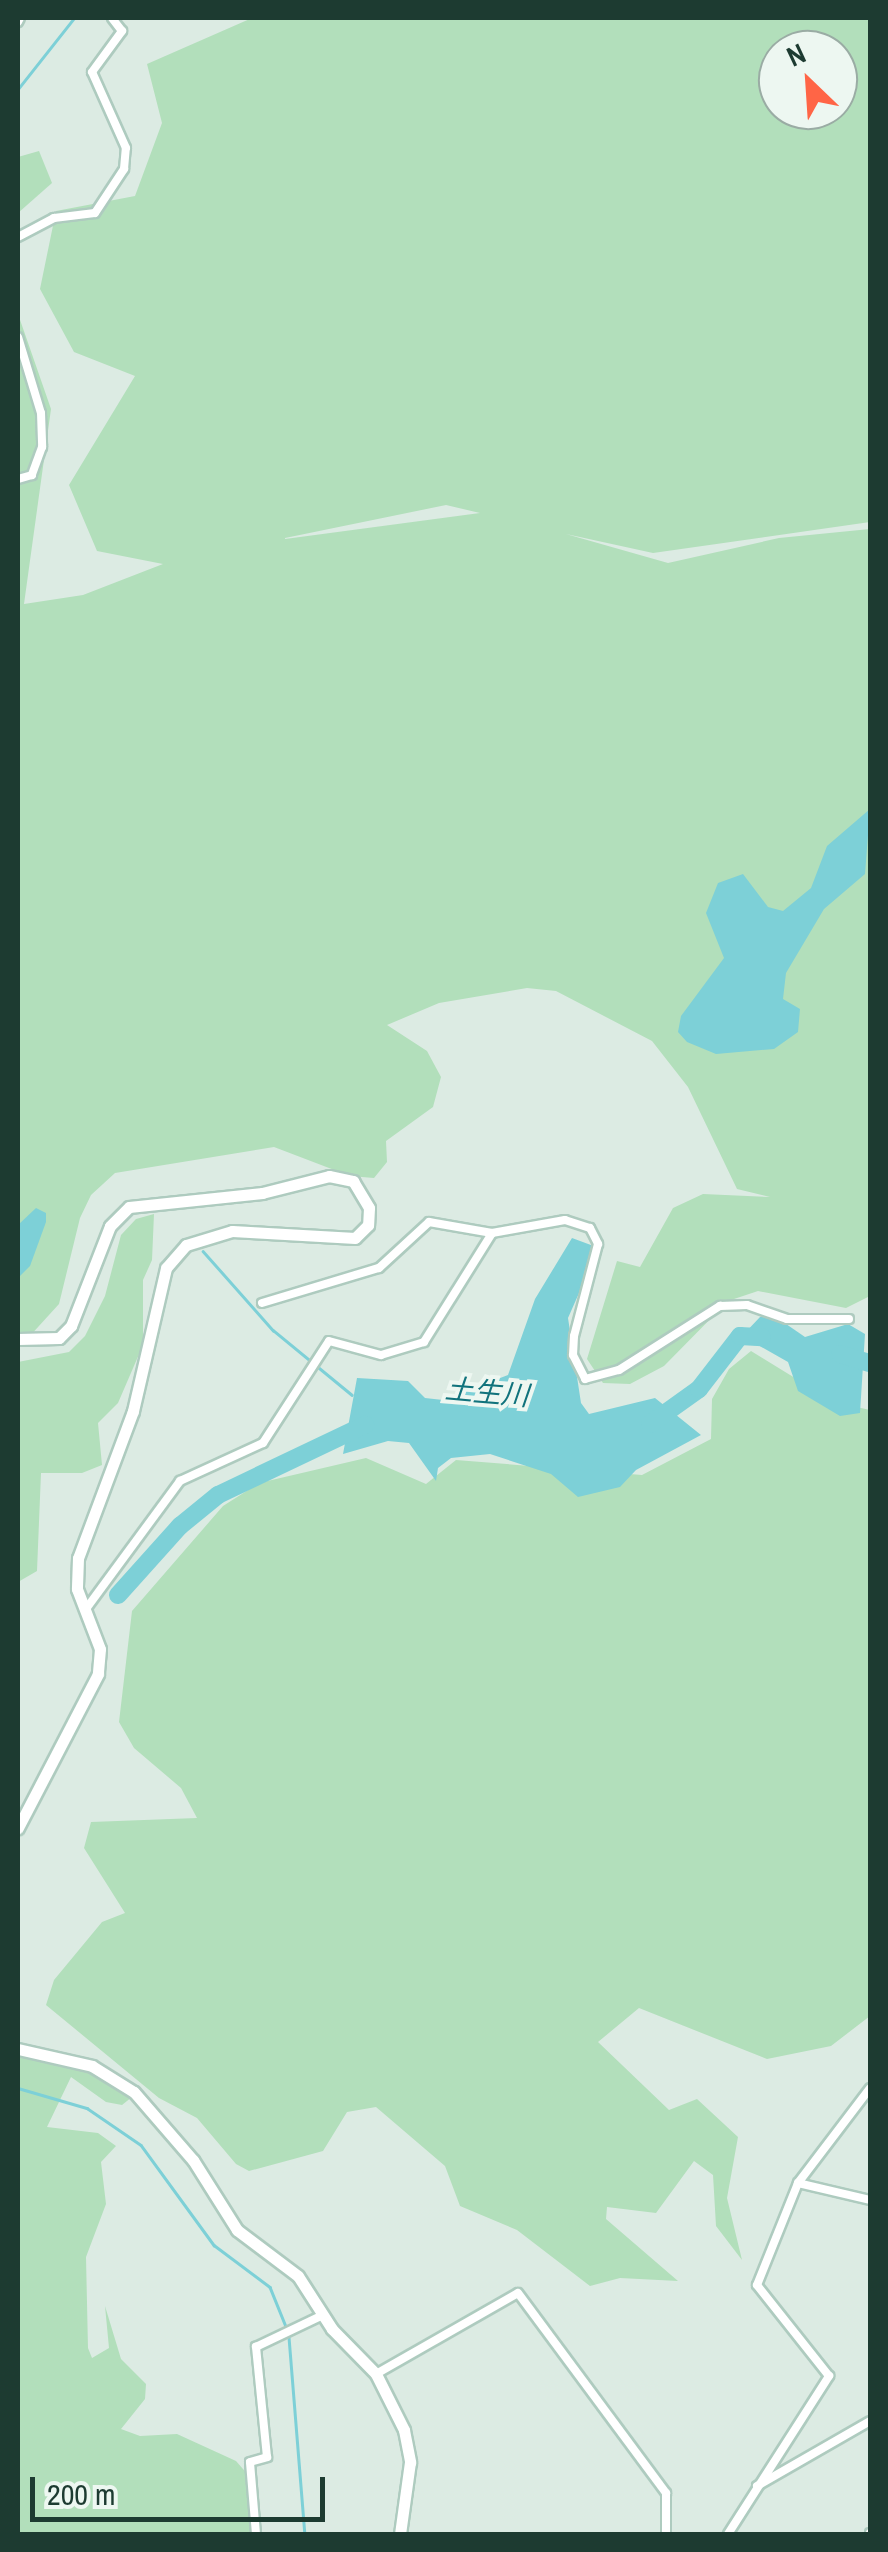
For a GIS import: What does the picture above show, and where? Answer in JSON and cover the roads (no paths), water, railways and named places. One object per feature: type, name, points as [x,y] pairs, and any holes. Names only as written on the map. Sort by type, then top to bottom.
[{"type":"street","points":[[18,237],[54,218],[95,213],[124,169],[126,148],[92,72],[122,31],[112,18]]},
{"type":"street","points":[[18,337],[41,413],[42,447],[32,475],[18,480]]},
{"type":"street","points":[[18,1339],[58,1338],[71,1326],[110,1226],[129,1206],[262,1193],[328,1176],[353,1181],[369,1208],[368,1225],[355,1238],[232,1231],[186,1245],[166,1268],[133,1410],[78,1558],[78,1588],[100,1649],[98,1674],[18,1828]]},
{"type":"street","points":[[262,1303],[378,1268],[429,1222],[492,1233],[565,1220],[590,1228],[598,1252],[573,1355],[578,1374],[592,1381],[720,1306],[746,1305],[787,1319],[849,1319]]},
{"type":"street","points":[[86,1610],[180,1481],[263,1443],[329,1341],[382,1355],[424,1342],[492,1233]]},
{"type":"street","points":[[18,2049],[92,2066],[134,2092],[193,2160],[237,2230],[298,2276],[324,2316],[376,2374],[404,2430],[410,2462],[400,2534]]},
{"type":"street","points":[[728,2534],[754,2487],[829,2376],[757,2285],[798,2183],[870,2088]]},
{"type":"street","points":[[798,2183],[870,2200]]},
{"type":"street","points":[[376,2374],[518,2293],[666,2493],[666,2534]]},
{"type":"street","points":[[256,2534],[250,2462],[267,2457],[256,2347],[324,2316]]},
{"type":"street","points":[[754,2487],[870,2421]]},
{"type":"water","points":[[870,809],[865,874],[824,909],[786,973],[783,999],[800,1009],[798,1032],[774,1049],[716,1054],[687,1042],[678,1032],[681,1016],[724,958],[706,913],[718,883],[743,874],[768,907],[783,911],[811,888],[827,846]]},
{"type":"water","points":[[36,1208],[46,1213],[46,1222],[30,1266],[18,1278],[18,1225]]},
{"type":"water","points":[[572,1238],[599,1248],[568,1318],[581,1403],[589,1414],[655,1398],[701,1435],[636,1470],[620,1487],[578,1497],[551,1474],[490,1454],[451,1458],[438,1468],[436,1481],[409,1443],[388,1441],[343,1454],[357,1378],[408,1381],[425,1398],[443,1400],[508,1375],[535,1299]]},
{"type":"water","points":[[773,1315],[805,1337],[848,1324],[865,1334],[860,1413],[840,1416],[798,1391],[788,1362],[742,1336],[760,1317]]},
{"type":"waterway","points":[[18,89],[74,18]]},
{"type":"waterway","points":[[203,1251],[273,1330],[352,1395]]},
{"type":"waterway","name":"土生川","points":[[650,1424],[699,1389],[740,1336],[762,1337]]},
{"type":"waterway","name":"土生川","points":[[840,1354],[870,1363]]},
{"type":"waterway","name":"土生川","points":[[118,1595],[180,1526],[218,1495],[365,1425]]},
{"type":"waterway","points":[[18,2088],[87,2108],[141,2145],[214,2245],[270,2287],[287,2329]]},
{"type":"waterway","points":[[289,2337],[305,2534]]}]
